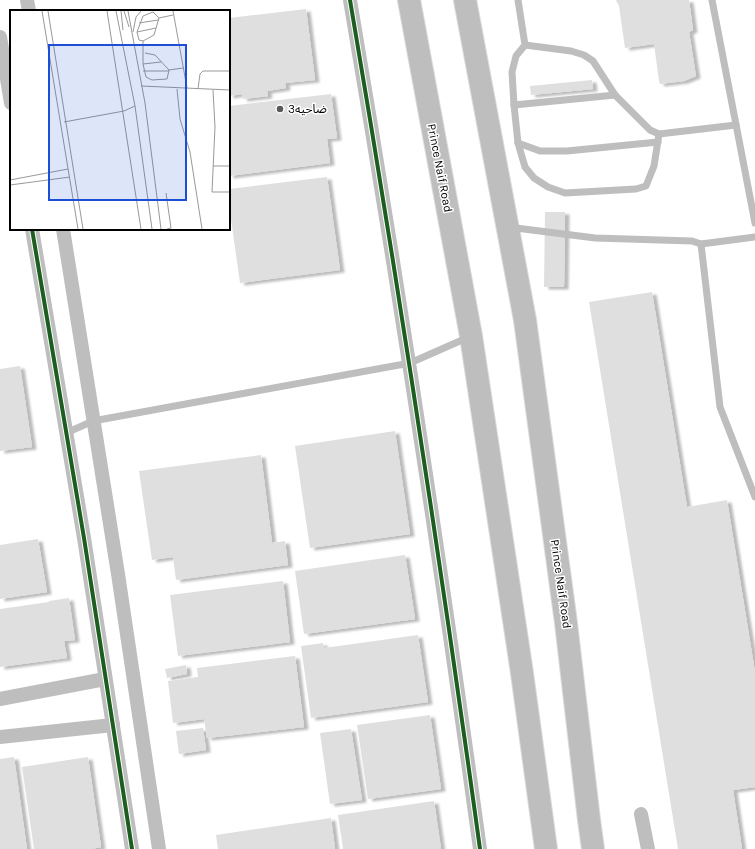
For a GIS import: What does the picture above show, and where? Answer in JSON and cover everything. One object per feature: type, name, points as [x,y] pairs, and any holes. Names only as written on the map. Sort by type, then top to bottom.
[{"type":"main road","name":"Prince Naif Road","points":[[409,0],[472,336],[521,665],[546,849]]},
{"type":"main road","name":"Prince Naif Road","points":[[465,0],[524,320],[566,623],[593,849]]},
{"type":"street","points":[[27,0],[29,10]]},
{"type":"street","points":[[350,0],[410,363],[455,666],[480,849]]},
{"type":"street","points":[[0,37],[10,97]]},
{"type":"street","points":[[32,230],[84,538],[132,849]]},
{"type":"street","points":[[64,230],[159,849]]},
{"type":"street","points":[[0,699],[106,679]]},
{"type":"street","points":[[0,737],[113,725]]},
{"type":"street","points":[[641,814],[648,849]]},
{"type":"lane","points":[[518,0],[525,45],[516,56],[512,72],[514,105],[518,143],[525,167],[534,178],[548,187],[566,193],[636,189],[646,186],[654,166],[658,138]]},
{"type":"lane","points":[[712,0],[755,223]]},
{"type":"lane","points":[[525,45],[571,51],[584,55],[593,61],[615,95],[658,138]]},
{"type":"lane","points":[[514,105],[615,95]]},
{"type":"lane","points":[[518,143],[540,151],[567,151],[736,125]]},
{"type":"lane","points":[[507,228],[595,238],[692,241],[701,244],[755,237]]},
{"type":"lane","points":[[701,244],[720,407],[755,497]]},
{"type":"lane","points":[[66,433],[93,420],[410,363],[472,336]]},
{"type":"building","points":[[616,0],[689,0],[693,30],[689,32],[696,76],[684,81],[660,84],[654,44],[625,48],[619,6]]},
{"type":"building","points":[[306,9],[315,80],[285,83],[286,88],[267,91],[268,96],[243,99],[242,94],[230,96],[230,18]]},
{"type":"building","points":[[592,80],[593,89],[531,95],[530,86]]},
{"type":"building","points":[[331,94],[337,138],[327,139],[330,163],[230,176],[230,106]]},
{"type":"building","points":[[327,177],[340,270],[240,283],[230,212],[230,189]]},
{"type":"building","points":[[545,212],[565,212],[564,287],[544,287]]},
{"type":"building","points":[[652,292],[687,507],[727,500],[755,672],[755,787],[733,790],[742,849],[678,849],[589,302]]},
{"type":"building","points":[[20,366],[32,447],[0,451],[0,369]]},
{"type":"building","points":[[395,431],[410,534],[310,548],[295,446]]},
{"type":"building","points":[[261,455],[272,543],[285,541],[288,565],[176,580],[173,557],[152,560],[139,471]]},
{"type":"building","points":[[38,539],[47,592],[0,599],[0,545]]},
{"type":"building","points":[[405,555],[415,619],[304,634],[295,571]]},
{"type":"building","points":[[283,581],[290,642],[178,656],[170,595]]},
{"type":"building","points":[[69,598],[75,640],[64,641],[67,658],[0,667],[0,609]]},
{"type":"building","points":[[418,635],[428,702],[311,718],[301,646],[323,643],[324,648]]},
{"type":"building","points":[[295,656],[304,727],[207,738],[204,719],[173,723],[168,681],[198,677],[197,668]]},
{"type":"building","points":[[186,665],[187,674],[167,678],[165,669]]},
{"type":"building","points":[[430,715],[441,789],[368,799],[357,725]]},
{"type":"building","points":[[203,728],[206,750],[179,754],[176,731]]},
{"type":"building","points":[[351,729],[362,800],[330,804],[320,733]]},
{"type":"building","points":[[14,757],[27,849],[0,849],[0,759]]},
{"type":"building","points":[[88,757],[101,847],[91,849],[34,849],[22,767]]},
{"type":"building","points":[[434,801],[441,849],[343,849],[338,815]]},
{"type":"building","points":[[331,818],[335,849],[218,849],[216,835]]},
{"type":"cycle path","points":[[350,0],[418,424],[480,849]]},
{"type":"cycle path","points":[[32,230],[84,538],[132,849]]},
{"type":"place","name":"ضاحيه3","points":[[280,109]]}]
